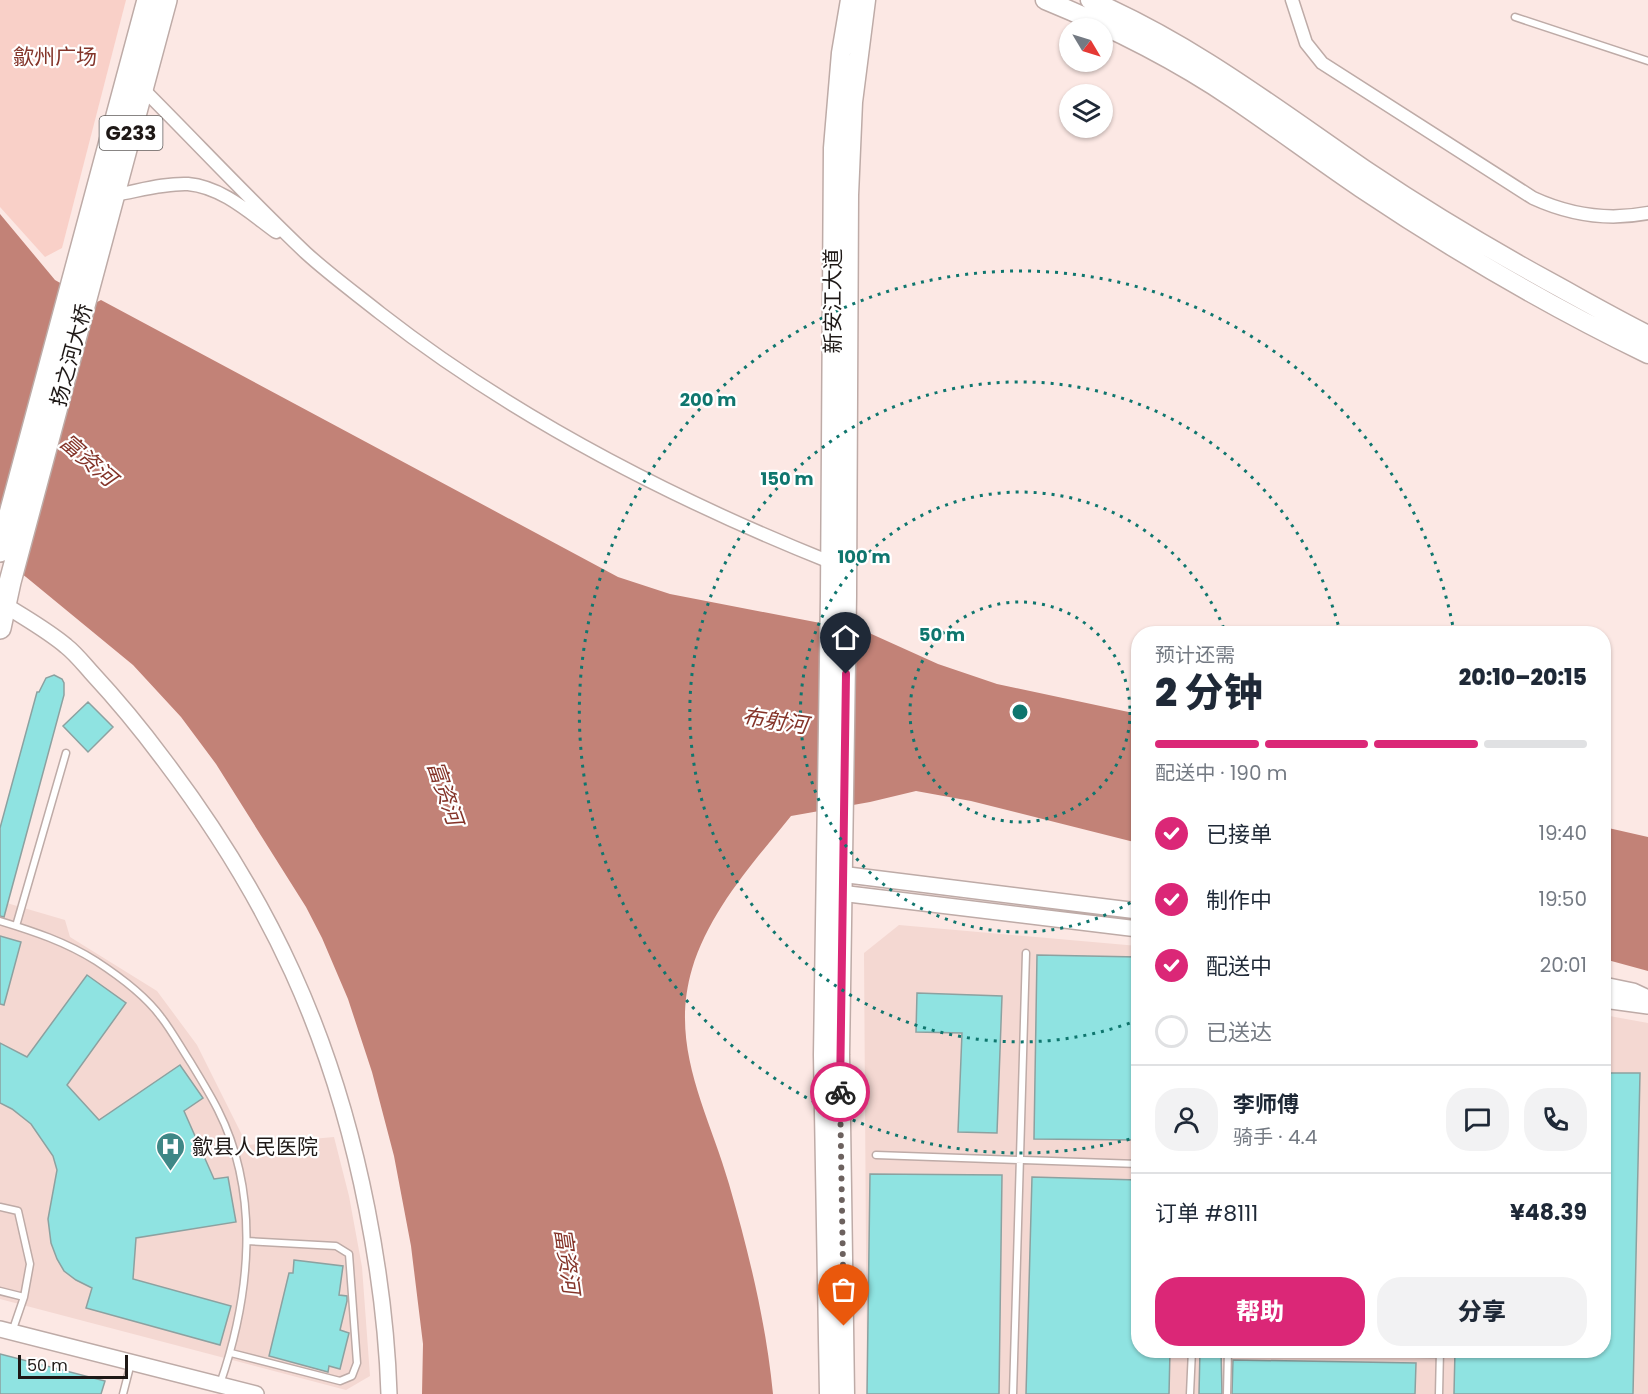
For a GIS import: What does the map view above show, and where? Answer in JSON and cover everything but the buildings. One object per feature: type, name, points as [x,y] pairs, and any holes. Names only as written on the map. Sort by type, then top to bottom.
[{"type":"highway","name":"G233","points":[[87,263],[148,0]]},
{"type":"highway","name":"G233","points":[[87,263],[114,195],[166,0]]},
{"type":"highway","name":"扬之河大桥","points":[[0,551],[87,263]]},
{"type":"highway","name":"扬之河大桥","points":[[5,604],[87,263]]},
{"type":"highway","name":"G233","points":[[0,628],[5,604]]},
{"type":"main road","name":"新安江大道","points":[[838,603],[830,562],[833,148],[841,53],[850,0]]},
{"type":"main road","name":"新安江大道","points":[[838,603],[850,148],[858,55],[867,0]]},
{"type":"main road","points":[[1045,0],[1094,21],[1174,62],[1234,99],[1359,187],[1434,236],[1588,324],[1648,354]]},
{"type":"main road","points":[[1090,0],[1142,25],[1213,65],[1452,226],[1648,334]]},
{"type":"main road","points":[[838,603],[834,892],[840,1055],[845,1394]]},
{"type":"main road","points":[[829,1394],[823,1055],[834,892]]},
{"type":"street","points":[[1292,0],[1304,38],[1322,63],[1533,198],[1569,212],[1588,216],[1620,217],[1648,213]]},
{"type":"street","points":[[143,89],[307,254]]},
{"type":"street","points":[[114,195],[177,184],[208,188],[229,198],[307,254],[429,350],[556,432],[687,500],[740,525],[830,562]]},
{"type":"street","points":[[5,604],[66,646],[123,706],[224,844],[281,945],[325,1049],[354,1149],[381,1285],[389,1394]]},
{"type":"street","points":[[834,873],[1131,909]]},
{"type":"street","points":[[834,892],[1131,928]]},
{"type":"street","points":[[1611,987],[1633,991],[1648,998]]},
{"type":"street","points":[[1611,1001],[1648,1006]]},
{"type":"street","points":[[6,1331],[256,1394]]},
{"type":"lane","points":[[1515,17],[1648,61]]},
{"type":"lane","points":[[16,926],[66,753]]},
{"type":"lane","points":[[0,921],[57,940],[95,961],[130,986],[161,1016],[219,1110],[227,1131],[243,1194],[247,1241],[242,1306],[231,1353],[220,1385]]},
{"type":"lane","points":[[1013,1394],[1026,953]]},
{"type":"lane","points":[[876,1155],[1131,1164]]},
{"type":"lane","points":[[0,1207],[18,1211],[30,1264],[24,1297],[6,1331]]},
{"type":"lane","points":[[231,1353],[340,1381],[352,1376],[357,1363],[349,1254],[336,1246],[247,1241]]},
{"type":"lane","points":[[0,1291],[24,1297]]},
{"type":"lane","points":[[1190,1394],[1192,1358]]},
{"type":"lane","points":[[1227,1394],[1228,1358]]},
{"type":"lane","points":[[1439,1394],[1440,1358]]},
{"type":"lane","points":[[123,1394],[131,1363]]},
{"type":"shaded area","name":"歙县人民医院","points":[[0,901],[65,920],[70,937],[157,991],[197,1045],[247,1145],[334,1137],[349,1196],[362,1267],[370,1376],[346,1390],[0,1299]]},
{"type":"shaded area","points":[[899,925],[1131,945],[1131,1358],[1611,1358],[1611,1016],[1648,1023],[1648,1394],[867,1394],[864,953]]},
{"type":"green space","name":"歙州广场","points":[[0,0],[126,0],[62,248],[45,257],[0,207]]},
{"type":"water","points":[[0,214],[55,280],[95,303],[101,300],[618,577],[670,594],[867,632],[938,664],[997,684],[1131,713],[1131,841],[971,801],[916,791],[791,816],[734,888],[710,927],[692,969],[686,998],[685,1025],[694,1078],[729,1184],[750,1262],[766,1341],[773,1394],[422,1394],[423,1344],[411,1246],[394,1156],[372,1072],[348,999],[322,938],[306,907],[216,764],[181,717],[133,665],[0,558]]},
{"type":"water","points":[[1611,829],[1648,837],[1648,971],[1611,961]]},
{"type":"way so far","points":[[840,1092],[844,1326]]},
{"type":"place","name":"歙县人民医院","points":[[171,1172]]},
{"type":"route","points":[[840,1092],[846,674]]},
{"type":"water label","name":"富资河","points":[[88,460]]},
{"type":"water label","name":"布射河","points":[[775,721]]},
{"type":"water label","name":"富资河","points":[[445,793]]},
{"type":"water label","name":"富资河","points":[[567,1261]]}]
